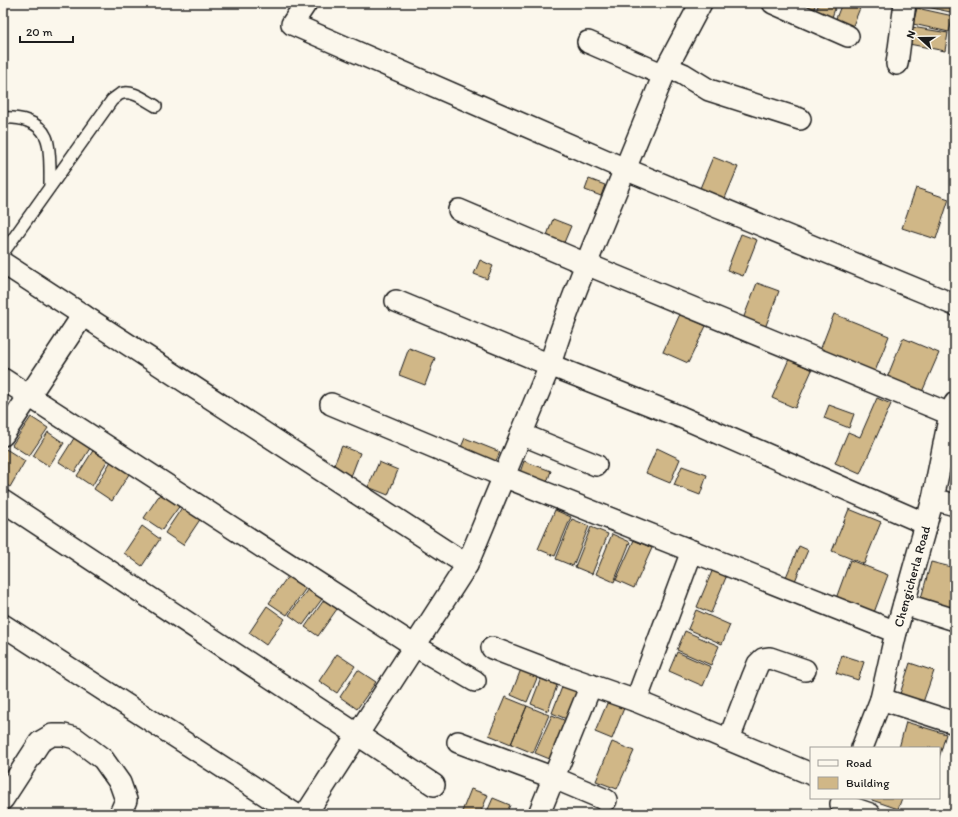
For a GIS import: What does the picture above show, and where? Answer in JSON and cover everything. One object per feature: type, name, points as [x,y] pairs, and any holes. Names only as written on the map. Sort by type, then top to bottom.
[{"type":"street","points":[[306,3],[292,24],[625,169],[955,305]]},
{"type":"street","points":[[306,814],[467,565],[550,365],[557,340],[586,264],[665,71],[701,3]]},
{"type":"street","points":[[773,3],[848,36]]},
{"type":"street","points":[[897,64],[905,3]]},
{"type":"street","points":[[588,42],[665,71],[683,74],[709,90],[800,119]]},
{"type":"street","points":[[459,210],[586,264],[953,408]]},
{"type":"street","points":[[3,263],[467,565]]},
{"type":"street","points":[[396,301],[550,365],[681,417],[926,524]]},
{"type":"street","points":[[3,435],[83,315]]},
{"type":"street","points":[[3,379],[415,646],[475,681]]},
{"type":"street","points":[[331,404],[503,476],[896,632]]},
{"type":"street","name":"Chengicherla Road","points":[[862,747],[881,699],[896,632],[933,499],[953,408]]},
{"type":"street","points":[[521,434],[596,465]]},
{"type":"street","points":[[933,499],[955,505]]},
{"type":"street","points":[[3,501],[434,785]]},
{"type":"street","points":[[636,701],[692,551]]},
{"type":"street","points":[[904,604],[955,620]]},
{"type":"street","points":[[3,625],[295,814]]},
{"type":"street","points":[[492,648],[636,701],[810,774]]},
{"type":"street","points":[[729,739],[758,664],[763,659],[770,658],[805,670]]},
{"type":"street","points":[[539,814],[592,685]]},
{"type":"street","points":[[881,699],[955,723]]},
{"type":"street","points":[[3,799],[40,742],[52,735],[64,735],[75,738],[102,759],[120,782],[126,800],[120,814]]},
{"type":"street","points":[[458,742],[554,778],[606,800]]},
{"type":"street","points":[[840,806],[870,814]]},
{"type":"lane","points":[[3,253],[112,100],[119,95],[127,93],[134,94],[156,106]]},
{"type":"lane","points":[[3,118],[8,117],[27,120],[38,127],[46,137],[49,148],[50,187]]},
{"type":"building","points":[[798,3],[816,3],[813,11]]},
{"type":"building","points":[[819,3],[837,3],[831,20],[815,14]]},
{"type":"building","points":[[842,3],[862,3],[852,28],[835,21]]},
{"type":"building","points":[[919,3],[955,3],[955,13],[918,5]]},
{"type":"building","points":[[917,8],[953,16],[949,32],[913,24]]},
{"type":"building","points":[[912,27],[948,33],[945,51],[909,44]]},
{"type":"building","points":[[713,157],[738,167],[723,203],[698,193]]},
{"type":"building","points":[[589,179],[605,185],[601,196],[585,190]]},
{"type":"building","points":[[916,188],[949,199],[936,239],[902,228]]},
{"type":"building","points":[[553,219],[571,226],[563,245],[546,238]]},
{"type":"building","points":[[741,234],[757,240],[743,276],[727,270]]},
{"type":"building","points":[[480,260],[493,266],[487,279],[474,274]]},
{"type":"building","points":[[757,283],[779,291],[765,328],[743,319]]},
{"type":"building","points":[[680,314],[706,326],[688,363],[663,352]]},
{"type":"building","points":[[834,314],[889,336],[874,374],[819,353]]},
{"type":"building","points":[[903,338],[939,353],[922,392],[887,378]]},
{"type":"building","points":[[409,348],[435,358],[425,385],[399,375]]},
{"type":"building","points":[[789,359],[812,370],[795,408],[772,398]]},
{"type":"building","points":[[877,398],[891,404],[860,474],[835,463],[848,432],[860,437]]},
{"type":"building","points":[[829,405],[854,414],[849,428],[824,418]]},
{"type":"building","points":[[31,417],[48,428],[29,456],[12,445]]},
{"type":"building","points":[[48,432],[64,443],[49,466],[33,456]]},
{"type":"building","points":[[76,435],[92,445],[75,472],[59,462]]},
{"type":"building","points":[[465,438],[500,452],[494,465],[459,452]]},
{"type":"building","points":[[342,446],[360,453],[350,479],[331,472]]},
{"type":"building","points":[[657,448],[680,459],[670,483],[646,473]]},
{"type":"building","points":[[6,449],[25,461],[10,487],[3,483],[3,454]]},
{"type":"building","points":[[94,449],[109,458],[92,486],[77,476]]},
{"type":"building","points":[[113,458],[131,471],[112,501],[94,489]]},
{"type":"building","points":[[524,461],[551,471],[546,485],[519,475]]},
{"type":"building","points":[[379,462],[398,470],[388,495],[368,487]]},
{"type":"building","points":[[682,466],[707,475],[700,495],[674,485]]},
{"type":"building","points":[[162,491],[181,504],[162,530],[144,518]]},
{"type":"building","points":[[183,506],[201,518],[183,545],[165,533]]},
{"type":"building","points":[[849,509],[881,522],[864,564],[832,551]]},
{"type":"building","points":[[555,510],[571,517],[555,556],[538,549]]},
{"type":"building","points":[[572,519],[589,526],[573,566],[556,559]]},
{"type":"building","points":[[142,526],[160,539],[142,566],[124,553]]},
{"type":"building","points":[[591,527],[608,534],[592,574],[575,567]]},
{"type":"building","points":[[612,534],[630,542],[614,582],[596,574]]},
{"type":"building","points":[[634,540],[652,548],[634,588],[616,580]]},
{"type":"building","points":[[799,546],[808,550],[795,581],[786,577]]},
{"type":"building","points":[[850,560],[888,575],[872,618],[834,604]]},
{"type":"building","points":[[931,562],[955,568],[955,611],[920,602]]},
{"type":"building","points":[[713,569],[727,575],[711,613],[697,607]]},
{"type":"building","points":[[288,576],[306,588],[287,615],[269,603]]},
{"type":"building","points":[[308,589],[322,599],[303,625],[289,615]]},
{"type":"building","points":[[324,600],[337,609],[318,636],[305,627]]},
{"type":"building","points":[[267,606],[285,619],[266,645],[249,633]]},
{"type":"building","points":[[696,610],[730,625],[722,644],[688,629]]},
{"type":"building","points":[[685,631],[719,646],[711,665],[677,650]]},
{"type":"building","points":[[677,652],[711,667],[703,686],[669,671]]},
{"type":"building","points":[[337,654],[355,666],[337,693],[319,681]]},
{"type":"building","points":[[842,655],[864,662],[858,680],[836,673]]},
{"type":"building","points":[[910,663],[934,671],[921,708],[898,700]]},
{"type":"building","points":[[523,664],[540,671],[527,702],[511,695]]},
{"type":"building","points":[[358,670],[376,682],[357,709],[340,697]]},
{"type":"building","points":[[543,673],[559,680],[548,711],[531,704]]},
{"type":"building","points":[[564,682],[581,688],[569,720],[552,713]]},
{"type":"building","points":[[505,697],[527,706],[511,744],[489,735]]},
{"type":"building","points":[[608,701],[624,708],[612,739],[595,732]]},
{"type":"building","points":[[527,706],[549,715],[533,753],[511,744]]},
{"type":"building","points":[[552,715],[573,724],[557,762],[535,753]]},
{"type":"building","points":[[906,722],[946,734],[940,755],[940,747],[899,747]]},
{"type":"building","points":[[612,742],[634,751],[617,789],[596,781]]},
{"type":"building","points":[[471,789],[488,795],[480,814],[461,814]]},
{"type":"building","points":[[493,798],[510,805],[506,814],[486,814]]},
{"type":"building","points":[[872,799],[902,799],[898,809]]},
{"type":"building","points":[[515,809],[528,814],[513,814]]}]
